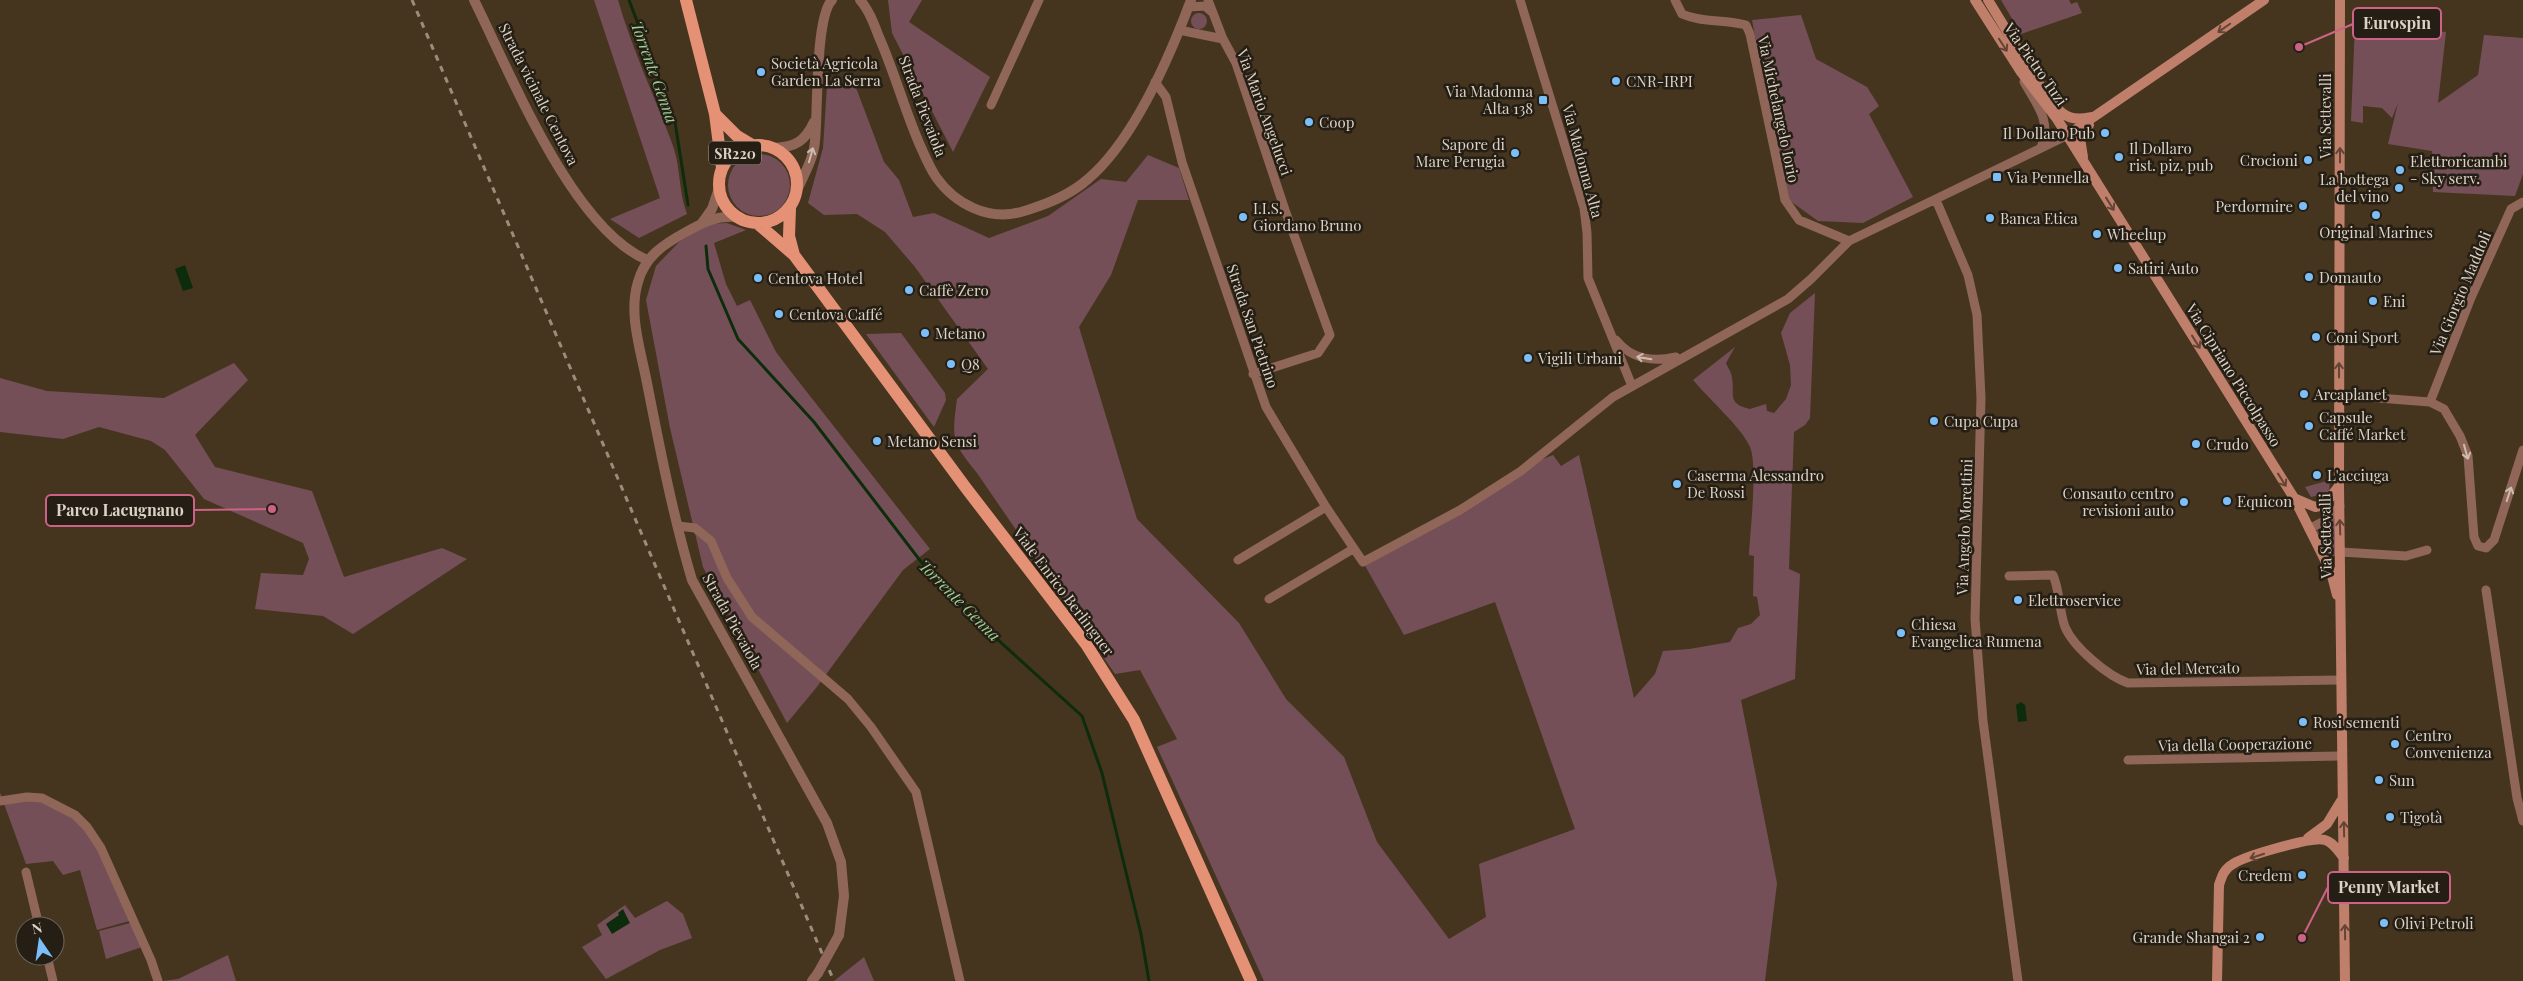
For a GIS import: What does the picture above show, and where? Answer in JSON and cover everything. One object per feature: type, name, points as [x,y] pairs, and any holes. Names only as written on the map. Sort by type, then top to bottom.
[{"type":"main road","points":[[686,0],[715,114],[722,168]]},
{"type":"main road","name":"Via Pietro Tuzi","points":[[1975,0],[2021,72],[2056,119],[2066,136]]},
{"type":"main road","name":"Via Pietro Tuzi","points":[[1988,0],[2054,105],[2056,119]]},
{"type":"main road","name":"Via Cipriano Piccolpasso","points":[[2264,0],[2066,136],[2294,498],[2331,572],[2340,611]]},
{"type":"main road","name":"Via Settevalli","points":[[2340,1],[2339,486],[2345,981]]},
{"type":"main road","points":[[2054,105],[2061,114],[2073,119],[2097,116]]},
{"type":"main road","points":[[715,114],[737,136],[752,145]]},
{"type":"main road","name":"Via Cipriano Piccolpasso","points":[[2084,163],[2080,138],[2097,116]]},
{"type":"main road","name":"SR220","points":[[719,188],[722,168],[738,151],[752,145],[774,148],[793,164],[798,188],[790,208]]},
{"type":"main road","points":[[719,188],[722,200],[736,217]]},
{"type":"main road","points":[[758,224],[779,218],[790,208]]},
{"type":"main road","points":[[790,208],[789,236],[794,256]]},
{"type":"main road","name":"SR220","points":[[736,217],[758,224]]},
{"type":"main road","points":[[758,224],[794,256]]},
{"type":"main road","name":"Viale Enrico Berlinguer","points":[[794,256],[966,488],[1086,644],[1134,720],[1251,981]]},
{"type":"main road","points":[[2294,498],[2315,507],[2324,505],[2339,486]]},
{"type":"main road","points":[[2303,841],[2327,824],[2342,799]]},
{"type":"main road","points":[[2217,981],[2219,886],[2223,872],[2234,863],[2303,841],[2328,840],[2344,858]]},
{"type":"street","name":"Strada vicinale Centova","points":[[474,0],[527,110],[572,188],[607,230],[634,255],[646,260]]},
{"type":"street","name":"SR220","points":[[798,188],[815,142],[815,119],[825,15],[828,4],[832,0]]},
{"type":"street","name":"Strada Pievaiola","points":[[860,0],[868,11],[887,56],[910,122],[936,176],[951,193],[964,203],[991,215],[1012,214],[1040,207],[1066,195],[1088,179],[1106,162],[1126,134],[1155,82]]},
{"type":"street","points":[[990,105],[1039,0]]},
{"type":"street","name":"Via Mario Angelucci","points":[[1208,0],[1223,39],[1236,63],[1285,210],[1330,335],[1318,353],[1253,374]]},
{"type":"street","name":"Via Madonna Alta","points":[[1520,0],[1582,201],[1587,233],[1588,278],[1632,386]]},
{"type":"street","name":"Via Michelangelo Iorio","points":[[1675,0],[1682,14],[1695,20],[1735,22],[1746,25],[1750,34],[1785,200],[1799,220],[1849,241]]},
{"type":"street","points":[[1155,82],[1190,4],[1205,6],[1212,12]]},
{"type":"street","name":"Via Mario Angelucci","points":[[1179,30],[1223,39]]},
{"type":"street","points":[[2021,72],[2023,80],[2043,115],[2046,128],[2041,148]]},
{"type":"street","name":"Strada San Pietrino","points":[[1155,82],[1166,97],[1182,162],[1253,374],[1266,407],[1352,549],[1363,562],[1460,510],[1521,471],[1608,401],[1632,386]]},
{"type":"street","name":"SR220","points":[[774,148],[797,145],[808,135],[815,119]]},
{"type":"street","points":[[1632,386],[1788,299],[1849,241],[2066,136]]},
{"type":"street","name":"SR220","points":[[701,223],[712,209],[719,188]]},
{"type":"street","name":"Via Angelo Morettini","points":[[1936,200],[1968,275],[1976,315],[1981,398],[1976,619],[1983,721],[2018,981]]},
{"type":"street","name":"Via Giorgio Maddoli","points":[[2430,402],[2470,300],[2511,209],[2523,202]]},
{"type":"street","name":"SR220","points":[[646,260],[662,245],[701,223],[716,218],[736,217]]},
{"type":"street","name":"Strada Pievaiola","points":[[646,260],[635,294],[635,312],[652,408],[692,580],[768,713],[827,823],[841,862],[844,896],[839,935],[815,977]]},
{"type":"street","points":[[1611,334],[1621,346],[1639,358],[1666,359],[1686,355]]},
{"type":"street","points":[[2339,395],[2430,402],[2444,409],[2460,436],[2468,456],[2474,537],[2478,546],[2486,548],[2494,540],[2523,450]]},
{"type":"street","points":[[2309,529],[2326,520],[2340,506]]},
{"type":"street","points":[[1238,560],[1326,507]]},
{"type":"street","points":[[678,526],[695,528],[704,533],[717,552],[736,595],[752,616],[775,639],[834,686],[871,727],[916,792],[934,878],[960,981]]},
{"type":"street","points":[[1269,599],[1352,549]]},
{"type":"street","points":[[2324,559],[2331,562],[2341,556],[2406,556],[2427,550]]},
{"type":"street","name":"Via del Mercato","points":[[2009,576],[2053,575],[2066,628],[2094,661],[2114,678],[2128,683],[2341,680]]},
{"type":"street","points":[[2486,590],[2523,821]]},
{"type":"street","name":"Via della Cooperazione","points":[[2128,760],[2341,756]]},
{"type":"street","points":[[0,801],[27,797],[42,798],[75,815],[87,827],[101,848],[151,960],[158,981]]},
{"type":"street","points":[[26,872],[37,916]]},
{"type":"street","points":[[49,966],[53,981]]},
{"type":"shaded area","points":[[594,0],[618,0],[636,54],[675,152],[687,214],[639,238],[610,219],[660,198]]},
{"type":"shaded area","points":[[888,0],[922,0],[909,22],[990,77],[953,152],[892,33]]},
{"type":"shaded area","points":[[2001,0],[2069,0],[2071,4],[2077,2],[2082,13],[2021,34]]},
{"type":"shaded area","points":[[1196,13],[1202,13],[1207,18],[1205,27],[1196,29],[1191,24],[1191,18]]},
{"type":"shaded area","points":[[1801,15],[1816,59],[1867,87],[1879,106],[1869,114],[1913,197],[1863,223],[1818,221],[1789,200],[1785,188],[1752,20]]},
{"type":"shaded area","points":[[2355,24],[2446,32],[2438,103],[2478,75],[2484,35],[2523,38],[2523,174],[2515,196],[2433,192],[2432,151],[2388,144],[2398,103],[2392,118],[2382,108],[2363,106],[2363,123],[2351,121]]},
{"type":"shaded area","points":[[855,85],[884,162],[899,180],[913,217],[934,213],[989,238],[1048,216],[1101,179],[1126,182],[1148,155],[1179,168],[1189,200],[1138,200],[1111,275],[1079,327],[1137,519],[1239,623],[1286,699],[1344,757],[1377,842],[1449,939],[1486,917],[1479,864],[1575,829],[1495,602],[1404,635],[1363,562],[1460,510],[1530,464],[1553,455],[1561,466],[1579,455],[1634,698],[1655,674],[1663,651],[1730,642],[1738,628],[1751,624],[1760,615],[1757,597],[1753,596],[1754,556],[1749,555],[1753,483],[1752,456],[1750,447],[1740,431],[1693,380],[1735,347],[1726,363],[1732,376],[1733,397],[1735,401],[1742,407],[1750,409],[1766,404],[1767,411],[1774,413],[1786,399],[1791,385],[1790,365],[1781,333],[1790,313],[1815,293],[1810,418],[1805,425],[1794,432],[1789,569],[1800,574],[1795,679],[1741,700],[1777,883],[1765,981],[1264,981],[1157,747],[1177,739],[1140,670],[1115,674],[958,446],[954,431],[957,399],[988,369],[915,267],[885,232],[857,214],[824,215],[808,203],[823,148],[827,86]]},
{"type":"shaded area","points":[[759,154],[771,156],[781,163],[788,173],[790,185],[788,197],[781,207],[771,214],[759,216],[747,214],[737,207],[730,197],[728,185],[730,173],[737,163],[747,156]]},
{"type":"shaded area","points":[[727,223],[746,230],[714,243],[726,284],[737,306],[750,300],[776,352],[930,549],[903,570],[816,688],[787,723],[703,567],[670,428],[646,300],[656,266],[680,241],[709,224]]},
{"type":"shaded area","points":[[185,265],[193,288],[183,291],[175,269]]},
{"type":"shaded area","points":[[901,333],[945,393],[946,400],[934,427],[866,334]]},
{"type":"shaded area","points":[[234,363],[248,380],[195,435],[215,467],[312,491],[344,577],[442,548],[467,559],[353,634],[323,616],[255,609],[261,573],[303,575],[309,559],[303,543],[204,499],[165,450],[151,441],[99,427],[63,439],[0,432],[0,378],[47,391],[164,398]]},
{"type":"shaded area","points":[[2330,480],[2329,493],[2311,497],[2305,487]]},
{"type":"shaded area","points":[[2336,515],[2337,556],[2331,556],[2316,531],[2324,528]]},
{"type":"shaded area","points":[[2021,702],[2025,705],[2027,721],[2018,722],[2016,705]]},
{"type":"shaded area","points":[[0,793],[4,801],[42,798],[87,827],[133,920],[97,930],[80,870],[63,875],[53,861],[26,864],[3,801],[0,801]]},
{"type":"shaded area","points":[[667,901],[683,914],[692,938],[660,950],[606,979],[582,947],[602,935],[597,925],[625,905],[635,918]]},
{"type":"shaded area","points":[[623,909],[630,923],[612,934],[606,924],[619,915],[618,913]]},
{"type":"shaded area","points":[[134,922],[145,946],[106,959],[99,931]]},
{"type":"shaded area","points":[[228,955],[236,981],[163,981],[178,979]]},
{"type":"shaded area","points":[[864,957],[874,981],[834,981]]},
{"type":"waterway","name":"Torrente Genna","points":[[629,0],[675,122],[688,205]]},
{"type":"waterway","name":"Torrente Genna","points":[[706,246],[708,269],[738,339],[814,422],[922,563],[976,620],[1082,716],[1102,773],[1141,934],[1149,981]]},
{"type":"railway","points":[[412,0],[834,981]]},
{"type":"place","name":"Eurospin","points":[[2299,47]]},
{"type":"place","name":"Società Agricola Garden La Serra","points":[[761,72]]},
{"type":"place","name":"CNR-IRPI","points":[[1616,81]]},
{"type":"place","name":"Via Madonna Alta 138","points":[[1543,100]]},
{"type":"place","name":"Coop","points":[[1309,122]]},
{"type":"place","name":"Il Dollaro Pub","points":[[2105,133]]},
{"type":"place","name":"Sapore di Mare Perugia","points":[[1515,153]]},
{"type":"place","name":"Il Dollaro rist. piz. pub","points":[[2119,157]]},
{"type":"place","name":"Crocioni","points":[[2308,160]]},
{"type":"place","name":"Elettroricambi - Sky serv.","points":[[2400,170]]},
{"type":"place","name":"Via Pennella","points":[[1997,177]]},
{"type":"place","name":"La bottega del vino","points":[[2399,188]]},
{"type":"place","name":"Perdormire","points":[[2303,206]]},
{"type":"place","name":"Original Marines","points":[[2376,215]]},
{"type":"place","name":"I.I.S. Giordano Bruno","points":[[1243,217]]},
{"type":"place","name":"Banca Etica","points":[[1990,218]]},
{"type":"place","name":"Wheelup","points":[[2097,234]]},
{"type":"place","name":"Satiri Auto","points":[[2118,268]]},
{"type":"place","name":"Domauto","points":[[2309,277]]},
{"type":"place","name":"Centova Hotel","points":[[758,278]]},
{"type":"place","name":"Caffè Zero","points":[[909,290]]},
{"type":"place","name":"Eni","points":[[2373,301]]},
{"type":"place","name":"Centova Caffé","points":[[779,314]]},
{"type":"place","name":"Metano","points":[[925,333]]},
{"type":"place","name":"Coni Sport","points":[[2316,337]]},
{"type":"place","name":"Vigili Urbani","points":[[1528,358]]},
{"type":"place","name":"Q8","points":[[951,364]]},
{"type":"place","name":"Arcaplanet","points":[[2304,394]]},
{"type":"place","name":"Cupa Cupa","points":[[1934,421]]},
{"type":"place","name":"Capsule Caffé Market","points":[[2309,426]]},
{"type":"place","name":"Metano Sensi","points":[[877,441]]},
{"type":"place","name":"Crudo","points":[[2196,444]]},
{"type":"place","name":"L'acciuga","points":[[2317,475]]},
{"type":"place","name":"Caserma Alessandro De Rossi","points":[[1677,484]]},
{"type":"place","name":"Equicon","points":[[2227,501]]},
{"type":"place","name":"Consauto centro revisioni auto","points":[[2184,502]]},
{"type":"place","name":"Parco Lacugnano","points":[[272,509]]},
{"type":"place","name":"Elettroservice","points":[[2018,600]]},
{"type":"place","name":"Chiesa Evangelica Rumena","points":[[1901,633]]},
{"type":"place","name":"Rosi sementi","points":[[2303,722]]},
{"type":"place","name":"Centro Convenienza","points":[[2395,744]]},
{"type":"place","name":"Sun","points":[[2379,780]]},
{"type":"place","name":"Tigotà","points":[[2390,817]]},
{"type":"place","name":"Credem","points":[[2302,875]]},
{"type":"place","name":"Olivi Petroli","points":[[2384,923]]},
{"type":"place","name":"Grande Shangai 2","points":[[2260,937]]},
{"type":"place","name":"Penny Market","points":[[2302,938]]}]
